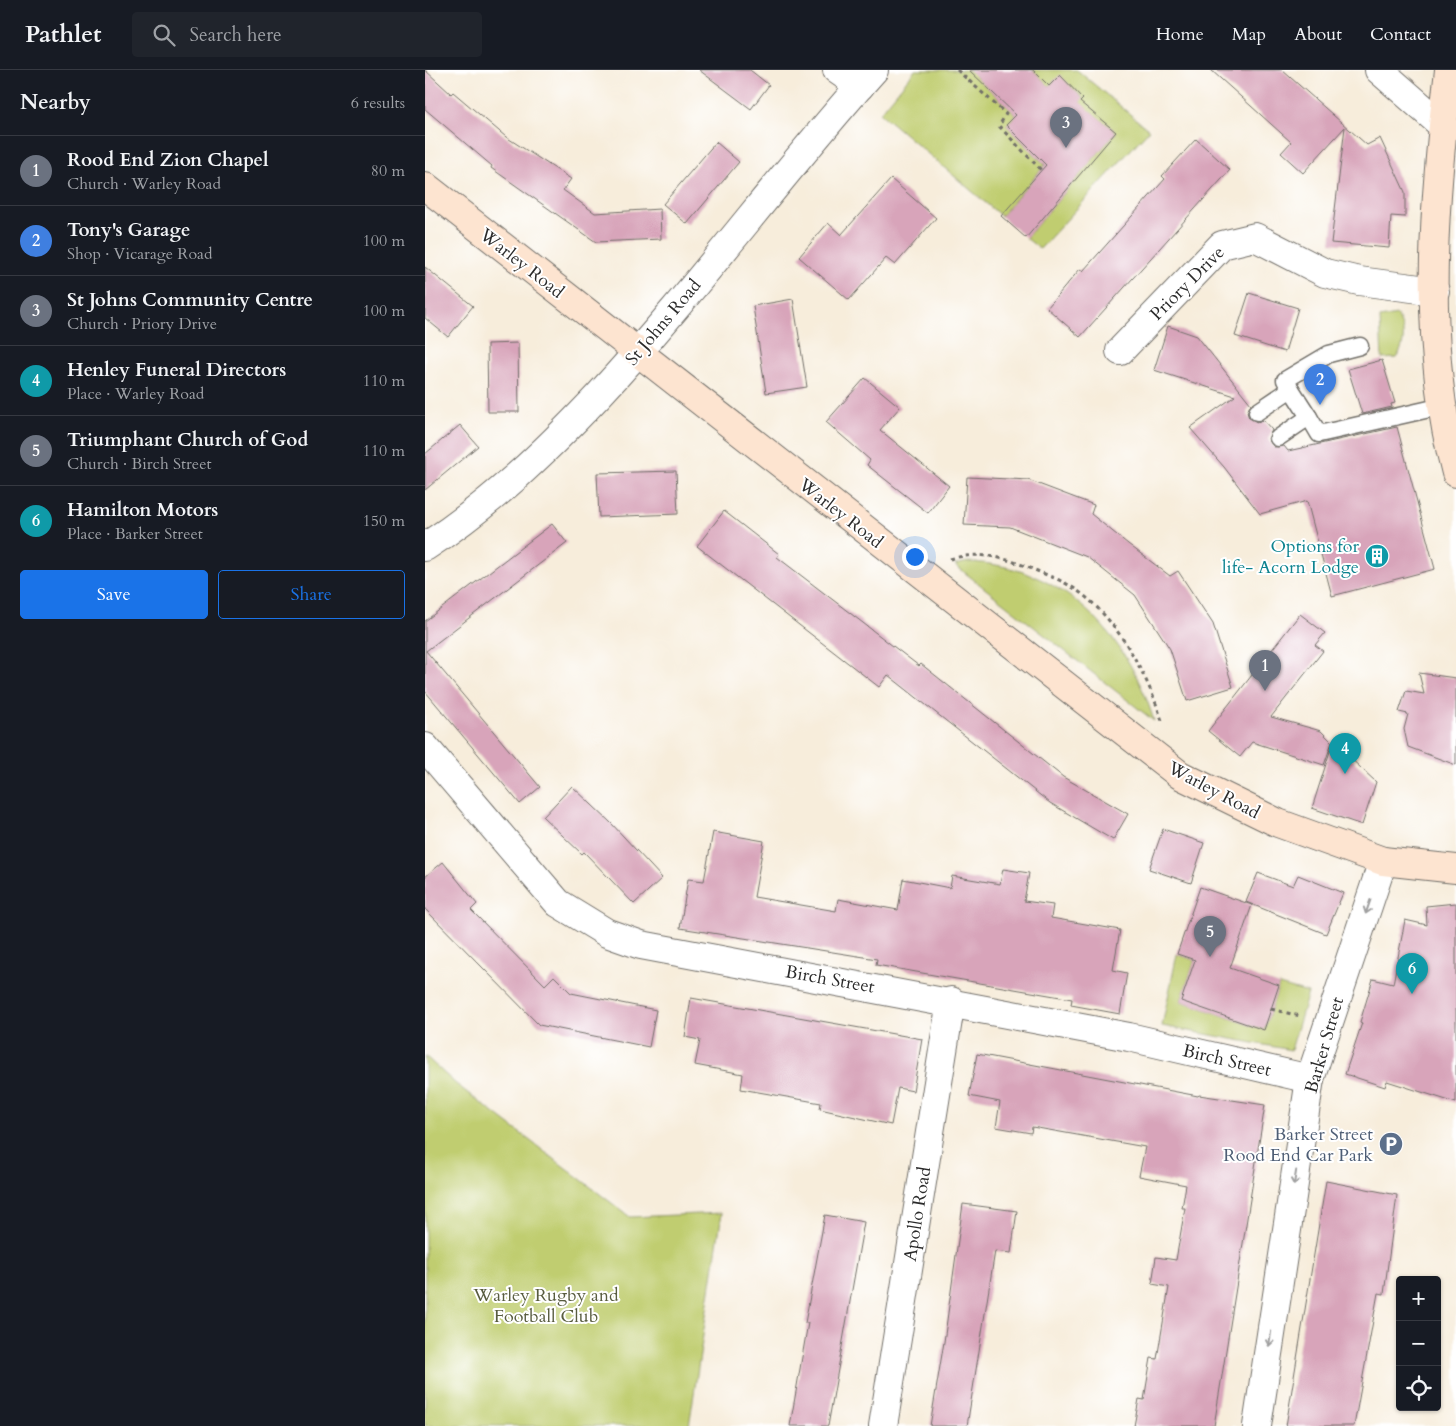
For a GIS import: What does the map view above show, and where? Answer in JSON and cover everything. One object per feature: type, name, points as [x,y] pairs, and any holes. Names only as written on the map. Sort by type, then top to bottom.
[{"type":"street","points":[[837,70],[867,78]]},
{"type":"street","points":[[1379,70],[1443,126]]},
{"type":"street","points":[[1449,70],[1443,126],[1434,337],[1447,398],[1448,445],[1456,473]]},
{"type":"street","name":"St Johns Road","points":[[425,547],[452,530],[542,455],[637,354],[867,78]]},
{"type":"street","name":"Warley Road","points":[[425,186],[637,354],[1180,776],[1278,823],[1383,861]]},
{"type":"street","name":"Priory Drive","points":[[1120,351],[1222,245],[1238,239],[1255,237],[1325,273],[1359,281],[1435,291]]},
{"type":"street","name":"Birch Street","points":[[425,746],[557,903],[607,932],[641,944],[1129,1037],[1310,1079]]},
{"type":"street","points":[[1383,861],[1456,869]]},
{"type":"street","name":"Barker Street","points":[[1257,1426],[1310,1079],[1383,861]]},
{"type":"street","name":"Apollo Road","points":[[883,1426],[951,1002]]},
{"type":"lane","points":[[1360,346],[1329,354],[1285,380],[1319,434],[1447,398]]},
{"type":"lane","points":[[1257,412],[1291,389]]},
{"type":"lane","points":[[1278,438],[1309,417]]},
{"type":"path","points":[[957,70],[1006,114],[999,126],[1041,170]]},
{"type":"path","points":[[949,559],[967,554],[995,556],[1051,576],[1072,587],[1091,601],[1109,622],[1143,672],[1154,696],[1164,727]]},
{"type":"path","points":[[1271,1010],[1301,1016]]},
{"type":"green space","points":[[915,70],[969,70],[1016,115],[1006,125],[1045,165],[1001,216],[880,113]]},
{"type":"green space","points":[[1033,70],[1077,70],[1149,130],[1040,249],[1026,238],[1116,132],[1090,111],[1074,129],[1063,119],[1083,98],[1060,76],[1049,86]]},
{"type":"green space","points":[[1397,315],[1403,331],[1401,348],[1396,358],[1382,359],[1380,318]]},
{"type":"green space","points":[[968,562],[1002,566],[1033,576],[1061,591],[1087,610],[1109,633],[1127,660],[1142,689],[1154,721],[955,565]]},
{"type":"green space","points":[[1177,954],[1195,960],[1181,1001],[1264,1030],[1279,985],[1308,993],[1291,1050],[1162,1026]]},
{"type":"green space","name":"Warley Rugby and Football Club","points":[[425,1056],[456,1084],[630,1217],[722,1213],[689,1426],[425,1426]]},
{"type":"building","points":[[425,70],[451,94],[453,92],[506,137],[571,179],[563,190],[595,213],[660,209],[661,239],[596,242],[491,168],[492,166],[425,109]]},
{"type":"building","points":[[699,70],[750,70],[769,85],[751,109]]},
{"type":"building","points":[[969,70],[1033,70],[1049,86],[1060,75],[1083,99],[1080,102],[1116,132],[1026,238],[1001,216],[1046,165],[1006,125],[1016,115]]},
{"type":"building","points":[[1211,70],[1282,70],[1367,145],[1380,138],[1405,192],[1405,217],[1391,216],[1389,248],[1331,243],[1345,127],[1303,173],[1281,153],[1291,142]]},
{"type":"building","points":[[1196,139],[1230,170],[1080,337],[1047,308],[1080,269],[1083,271],[1165,179],[1162,176]]},
{"type":"building","points":[[716,142],[739,162],[687,224],[663,204]]},
{"type":"building","points":[[891,179],[936,218],[895,265],[886,258],[849,300],[799,257],[828,223],[841,235]]},
{"type":"building","points":[[425,267],[473,306],[448,337],[425,318]]},
{"type":"building","points":[[1249,293],[1298,308],[1285,352],[1235,336]]},
{"type":"building","points":[[793,299],[807,387],[766,393],[753,306]]},
{"type":"building","points":[[1168,326],[1197,336],[1251,404],[1247,412],[1249,418],[1257,422],[1263,420],[1272,430],[1268,439],[1274,447],[1284,446],[1288,451],[1397,427],[1435,569],[1332,596],[1307,501],[1260,514],[1224,467],[1190,428],[1235,396],[1154,370]]},
{"type":"building","points":[[518,343],[519,412],[488,412],[487,344]]},
{"type":"building","points":[[1382,360],[1395,403],[1391,404],[1392,407],[1362,414],[1348,369]]},
{"type":"building","points":[[865,378],[900,407],[880,430],[949,486],[928,513],[867,465],[870,460],[826,422]]},
{"type":"building","points":[[460,425],[478,446],[425,490],[425,454]]},
{"type":"building","points":[[676,471],[678,514],[599,517],[597,473]]},
{"type":"building","points":[[967,477],[1030,480],[1028,480],[1094,505],[1091,514],[1128,544],[1170,576],[1178,571],[1213,624],[1233,687],[1187,701],[1170,649],[1135,595],[1087,557],[1010,527],[964,525]]},
{"type":"building","points":[[724,511],[779,554],[777,557],[919,666],[921,664],[1063,777],[1128,814],[1113,840],[1050,803],[888,675],[879,687],[697,546]]},
{"type":"building","points":[[552,524],[567,543],[426,651],[540,787],[520,804],[425,691],[425,621]]},
{"type":"building","points":[[1300,614],[1325,633],[1315,645],[1323,651],[1271,717],[1321,731],[1332,742],[1324,765],[1252,742],[1240,757],[1208,731]]},
{"type":"building","points":[[1419,673],[1456,678],[1456,765],[1408,747],[1404,729],[1408,714],[1399,712],[1406,691],[1424,694]]},
{"type":"building","points":[[1333,742],[1376,782],[1362,825],[1312,808]]},
{"type":"building","points":[[572,786],[611,823],[662,878],[634,904],[584,852],[582,854],[543,817]]},
{"type":"building","points":[[1163,829],[1204,843],[1191,883],[1149,869]]},
{"type":"building","points":[[713,832],[764,841],[754,897],[836,911],[838,899],[898,910],[903,879],[950,888],[952,876],[1000,884],[1003,869],[1029,873],[1024,901],[1053,905],[1051,918],[1120,930],[1113,970],[1127,973],[1120,1014],[1071,1005],[1072,999],[876,965],[877,959],[680,928],[688,879],[704,881]]},
{"type":"building","points":[[443,862],[477,904],[471,910],[545,985],[554,976],[571,993],[656,1010],[649,1047],[539,1025],[425,909],[425,877]]},
{"type":"building","points":[[1258,873],[1293,886],[1298,875],[1343,893],[1326,934],[1246,902]]},
{"type":"building","points":[[1200,887],[1252,905],[1230,968],[1279,985],[1264,1030],[1181,1001],[1195,960],[1177,954]]},
{"type":"building","points":[[1456,903],[1456,1103],[1387,1081],[1385,1087],[1345,1074],[1362,1023],[1360,1022],[1373,979],[1393,984],[1405,920],[1427,925],[1426,906]]},
{"type":"building","points":[[691,998],[922,1039],[913,1091],[898,1088],[891,1125],[820,1109],[821,1103],[741,1089],[743,1074],[695,1065],[700,1040],[685,1037]]},
{"type":"building","points":[[977,1054],[1198,1096],[1265,1105],[1214,1426],[1134,1426],[1139,1399],[1144,1400],[1151,1358],[1157,1359],[1169,1287],[1152,1284],[1156,1257],[1176,1260],[1185,1208],[1182,1208],[1186,1185],[1139,1176],[1145,1147],[1032,1127],[1031,1133],[996,1127],[1000,1102],[969,1096]]},
{"type":"building","points":[[1326,1181],[1397,1195],[1384,1294],[1378,1293],[1354,1426],[1286,1426]]},
{"type":"building","points":[[963,1204],[1017,1211],[1011,1253],[995,1251],[967,1426],[930,1426],[944,1342]]},
{"type":"building","points":[[825,1215],[864,1222],[828,1426],[790,1426],[808,1323],[805,1323]]},
{"type":"place","name":"St Johns Community Centre","points":[[1066,148]]},
{"type":"place","name":"Tony's Garage","points":[[1320,405]]},
{"type":"place","name":"Options for life- Acorn Lodge","points":[[1377,556]]},
{"type":"place","name":"Rood End Zion Chapel","points":[[1265,691]]},
{"type":"place","name":"Henley Funeral Directors","points":[[1345,774]]},
{"type":"place","name":"Triumphant Church of God","points":[[1210,957]]},
{"type":"place","name":"Hamilton Motors","points":[[1412,994]]},
{"type":"place","name":"Barker Street Rood End Car Park","points":[[1391,1144]]}]
